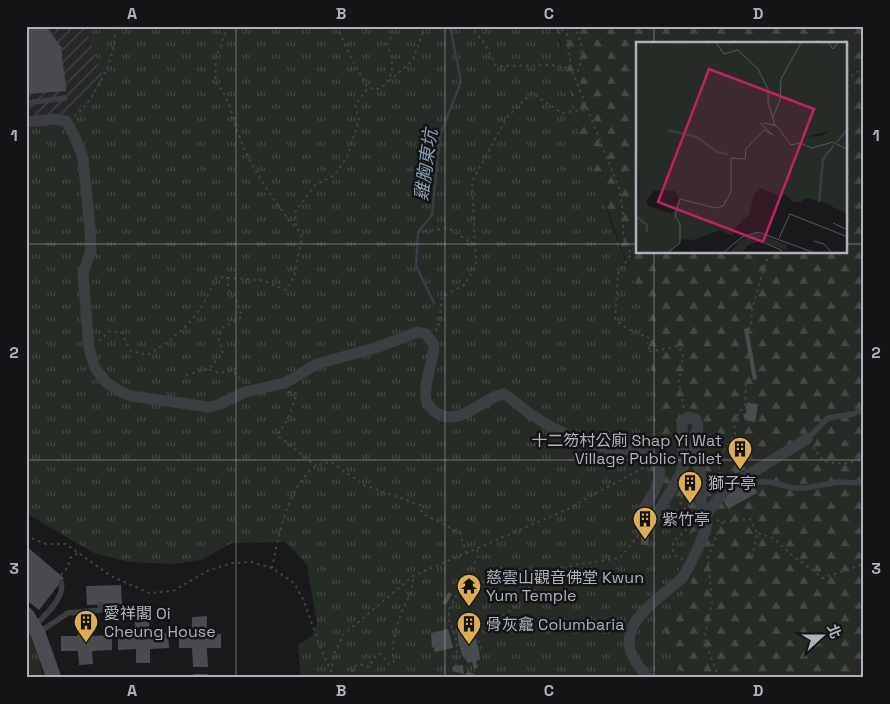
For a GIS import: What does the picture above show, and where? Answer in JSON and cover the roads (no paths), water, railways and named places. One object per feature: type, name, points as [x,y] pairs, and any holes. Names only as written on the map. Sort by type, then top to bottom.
[{"type":"main road","points":[[32,621],[54,678]]},
{"type":"street","points":[[26,122],[55,118],[66,121],[74,134],[83,158],[90,220],[91,250],[83,273],[89,348],[95,368],[107,383],[131,396],[209,407],[218,405],[236,395],[285,383],[317,364],[378,347],[418,332],[426,334],[434,345],[426,398],[432,410],[442,416],[461,415],[474,410],[493,397],[504,394],[533,416],[570,437],[602,447],[649,454],[656,460],[659,469],[658,481],[640,517],[642,524],[646,526],[654,519],[682,470],[682,423],[685,418],[693,418],[698,422],[694,448],[700,472],[700,519],[706,529],[682,578],[647,607],[632,624],[629,646],[634,659],[649,678]]},
{"type":"street","points":[[700,519],[722,493],[807,439]]},
{"type":"lane","points":[[26,102],[65,98]]},
{"type":"lane","points":[[807,439],[828,418],[853,414],[864,409]]},
{"type":"lane","points":[[737,482],[770,482],[793,488],[806,488],[838,482],[864,483]]},
{"type":"lane","points":[[32,621],[47,613],[61,593],[61,582]]},
{"type":"lane","points":[[32,621],[68,613],[101,610],[100,604]]},
{"type":"waterway","name":"雞胸東坑","points":[[434,303],[416,266],[418,232],[432,215],[440,135],[461,82],[450,26]]},
{"type":"place","name":"十二笏村公廁 Shap Yi Wat Village Public Toilet","points":[[740,470]]},
{"type":"place","name":"獅子亭","points":[[690,504]]},
{"type":"place","name":"紫竹亭","points":[[645,540]]},
{"type":"place","name":"慈雲山觀音佛堂 Kwun Yum Temple","points":[[469,607]]},
{"type":"place","name":"愛祥閣 Oi Cheung House","points":[[86,643]]},
{"type":"place","name":"骨灰龕 Columbaria","points":[[469,645]]}]
